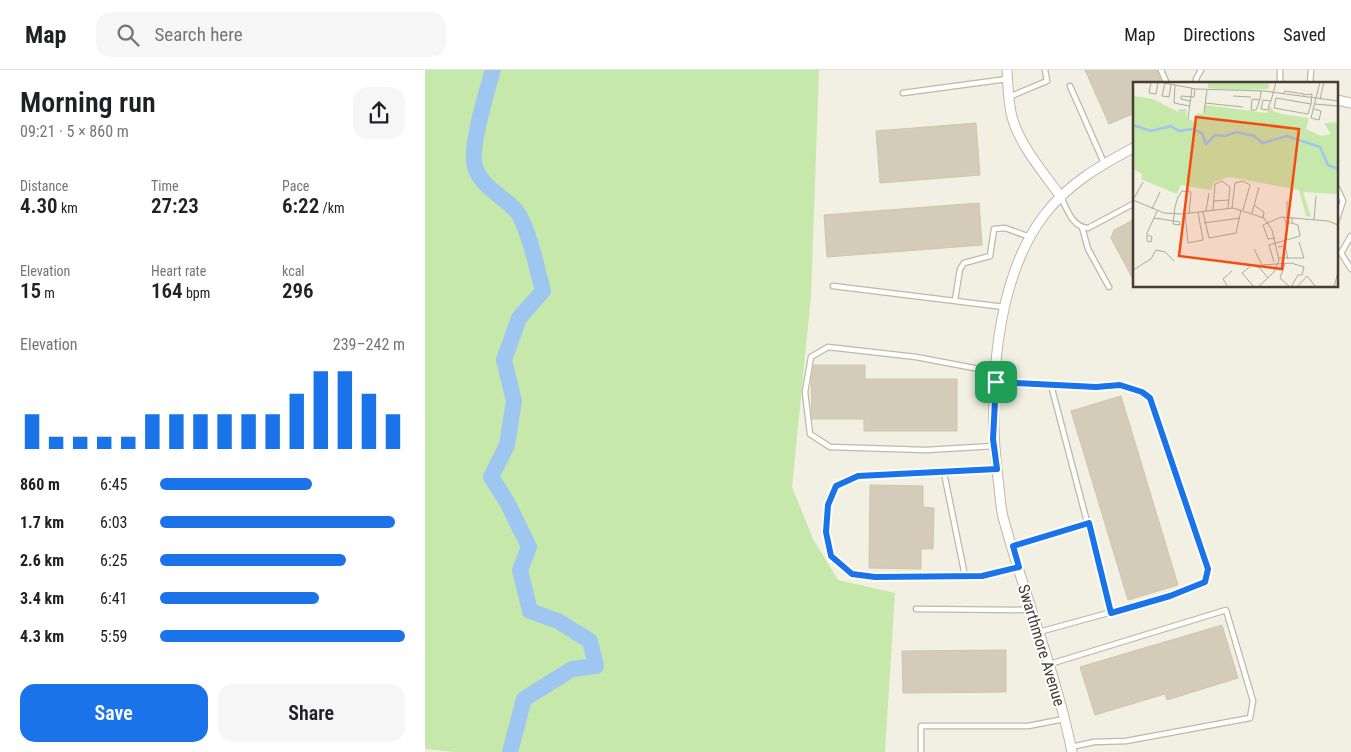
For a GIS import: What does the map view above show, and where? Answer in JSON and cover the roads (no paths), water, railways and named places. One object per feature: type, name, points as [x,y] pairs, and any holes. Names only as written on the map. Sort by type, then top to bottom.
[{"type":"street","points":[[1007,74],[1008,97],[1012,119],[1021,139],[1061,197]]},
{"type":"street","name":"Swarthmore Avenue","points":[[1071,749],[1039,632],[1003,515],[994,446],[996,372],[1005,307],[1011,281],[1030,237],[1045,213],[1076,181],[1104,163],[1133,148]]},
{"type":"lane","points":[[1008,97],[1047,81],[1045,70]]},
{"type":"lane","points":[[1161,70],[1166,82]]},
{"type":"lane","points":[[1197,82],[1196,79],[1201,70]]},
{"type":"lane","points":[[903,93],[1007,74]]},
{"type":"lane","points":[[1070,86],[1104,163]]},
{"type":"lane","points":[[1339,192],[1343,201],[1339,213]]},
{"type":"lane","points":[[1061,197],[1075,223],[1088,228],[1133,204]]},
{"type":"lane","points":[[1082,227],[1088,249],[1109,287]]},
{"type":"lane","points":[[955,300],[960,269],[964,262],[990,256],[994,229],[1005,228],[1030,237]]},
{"type":"lane","points":[[1351,236],[1341,253],[1351,269]]},
{"type":"lane","points":[[833,286],[1005,307]]},
{"type":"lane","points":[[994,446],[926,450],[830,447],[810,434],[805,392],[811,357],[828,347],[916,357],[996,372]]},
{"type":"lane","points":[[996,382],[1096,387],[1120,385],[1142,392],[1150,398],[1208,569],[1205,582],[1197,586],[1111,613],[1059,624],[1039,632]]},
{"type":"lane","points":[[1051,385],[1089,523],[1111,613]]},
{"type":"lane","points":[[997,469],[858,476],[836,486],[828,505],[826,532],[831,556],[852,574],[875,577],[982,576],[1019,567]]},
{"type":"lane","points":[[944,473],[965,576]]},
{"type":"lane","points":[[1013,546],[1089,523]]},
{"type":"lane","points":[[917,609],[1032,610]]},
{"type":"lane","points":[[1048,665],[1226,610],[1253,701],[1249,718],[1126,741],[1094,742],[1071,749]]},
{"type":"lane","points":[[921,752],[921,726],[1028,726],[1064,719]]},
{"type":"waterway","points":[[493,70],[476,133],[474,147],[475,167],[482,180],[512,207],[521,219],[543,291],[519,318],[504,360],[514,401],[507,445],[491,477],[507,502],[529,547],[520,570],[530,611],[558,621],[590,641],[596,666],[572,669],[524,699],[510,752]]}]
